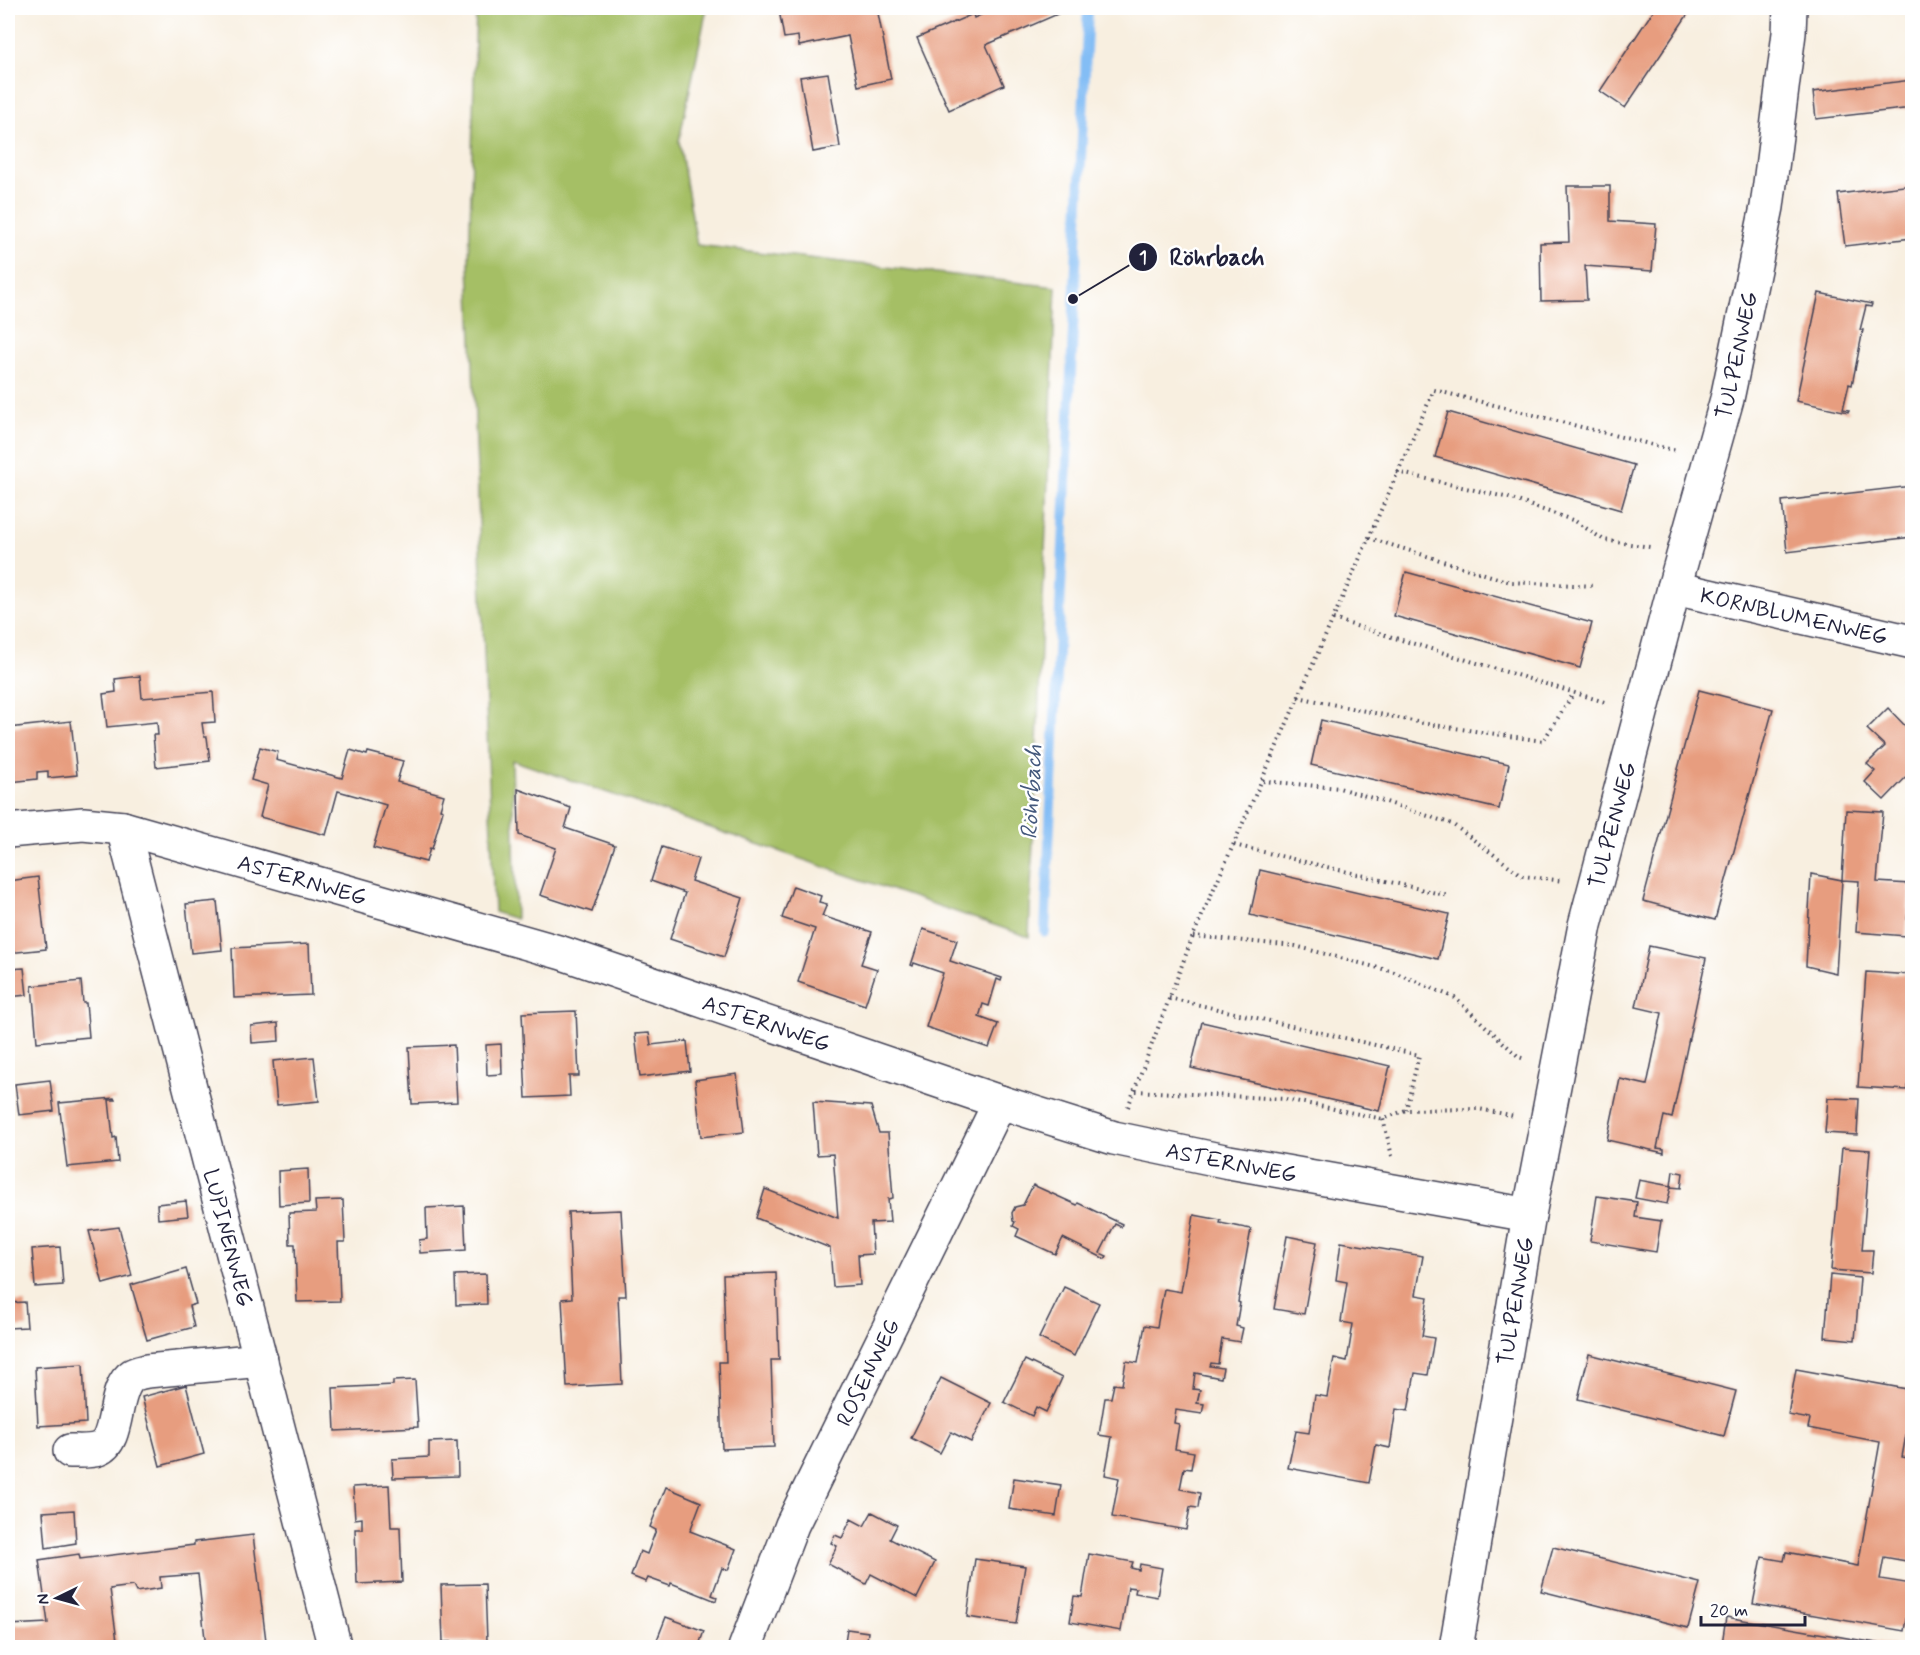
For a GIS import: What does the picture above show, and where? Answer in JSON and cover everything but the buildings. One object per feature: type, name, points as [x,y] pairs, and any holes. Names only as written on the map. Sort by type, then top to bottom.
[{"type":"street","name":"TULPENWEG","points":[[1456,1647],[1529,1215],[1585,925],[1674,588],[1727,399],[1767,207],[1789,33],[1790,8]]},
{"type":"street","name":"KORNBLUMENWEG","points":[[1674,588],[1912,642]]},
{"type":"street","name":"ASTERNWEG","points":[[8,831],[83,824],[123,828],[562,953],[1000,1102],[1114,1138],[1229,1162],[1529,1215]]},
{"type":"street","name":"LUPINENWEG","points":[[123,828],[335,1647]]},
{"type":"street","name":"ROSENWEG","points":[[745,1647],[792,1525],[1000,1102]]},
{"type":"street","points":[[70,1451],[96,1450],[107,1442],[123,1389],[134,1374],[261,1360]]},
{"type":"path","points":[[1114,1138],[1136,1091],[1193,936],[1434,390],[1710,459]]},
{"type":"path","points":[[1397,472],[1509,498],[1575,521],[1604,540],[1684,552]]},
{"type":"path","points":[[1369,538],[1510,582],[1596,586]]},
{"type":"path","points":[[1333,619],[1641,713]]},
{"type":"path","points":[[1298,697],[1427,724],[1543,741],[1574,693]]},
{"type":"path","points":[[1263,781],[1339,788],[1386,802],[1452,824],[1523,876],[1595,885]]},
{"type":"path","points":[[1234,845],[1449,897]]},
{"type":"path","points":[[1193,936],[1295,946],[1394,972],[1455,998],[1519,1057],[1557,1067]]},
{"type":"path","points":[[1169,998],[1419,1055],[1406,1110]]},
{"type":"path","points":[[1136,1091],[1285,1099],[1383,1119],[1406,1110],[1479,1109],[1547,1122]]},
{"type":"path","points":[[1383,1119],[1400,1192]]},
{"type":"green space","points":[[476,8],[707,8],[679,141],[697,245],[1056,287],[1029,937],[512,760],[516,919],[494,912],[469,263]]},
{"type":"waterway","name":"Röhrbach","points":[[1045,932],[1088,8]]},
{"type":"place","name":"Röhrbach","points":[[1073,299]]}]
